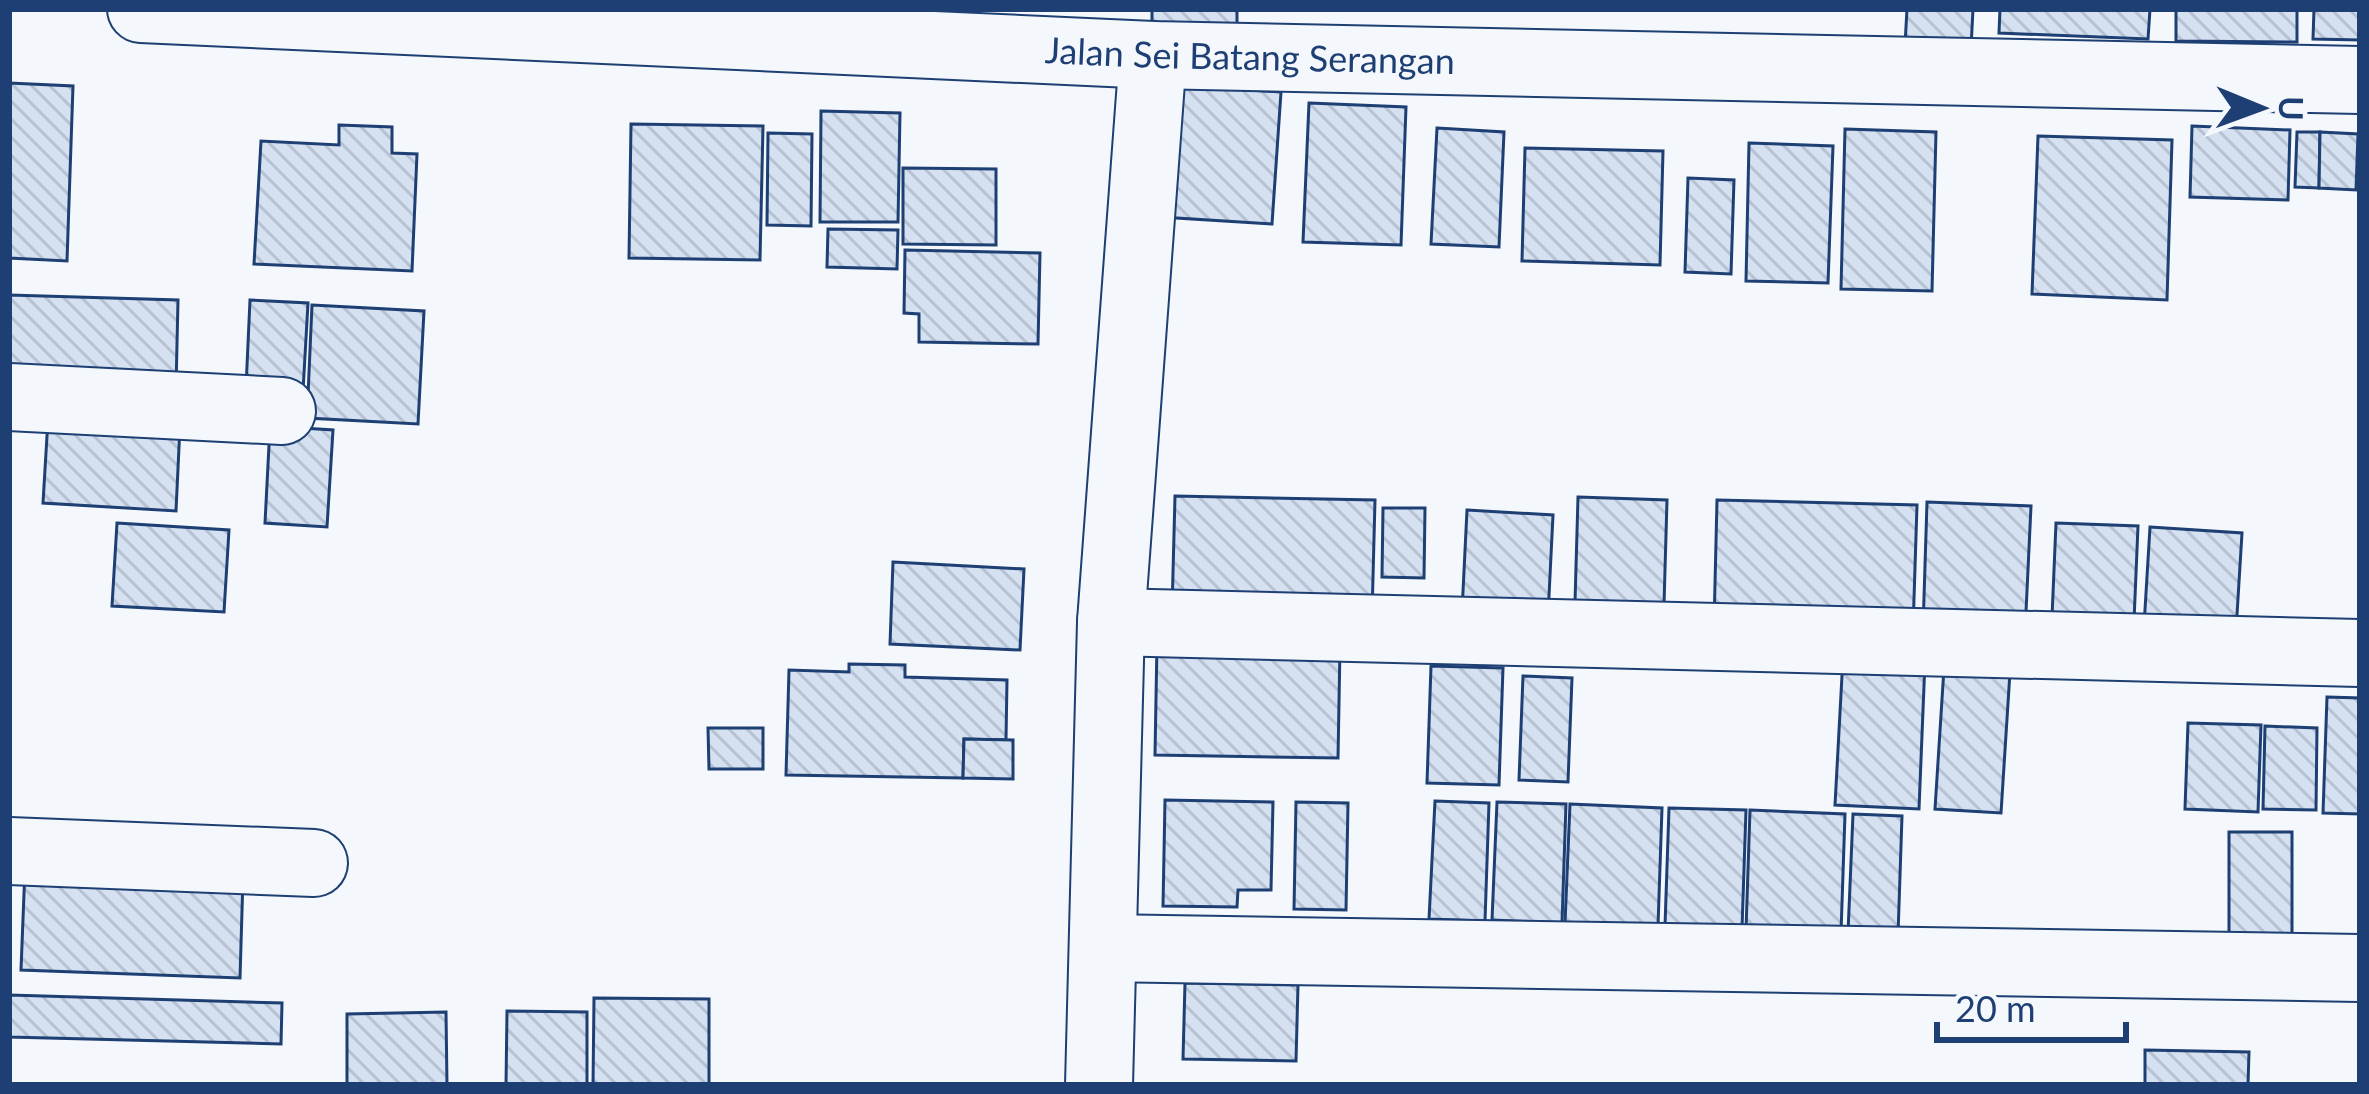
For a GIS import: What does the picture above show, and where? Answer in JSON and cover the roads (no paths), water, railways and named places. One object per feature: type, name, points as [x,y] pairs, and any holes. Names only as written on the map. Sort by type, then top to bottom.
[{"type":"street","name":"Jalan Sei Batang Serangan","points":[[141,9],[1153,55],[2360,80]]},
{"type":"street","points":[[1099,1085],[1111,622],[1153,55]]},
{"type":"street","points":[[9,397],[282,411]]},
{"type":"street","points":[[1111,622],[2360,653]]},
{"type":"street","points":[[9,851],[314,863]]},
{"type":"street","points":[[1103,948],[2360,968]]}]
